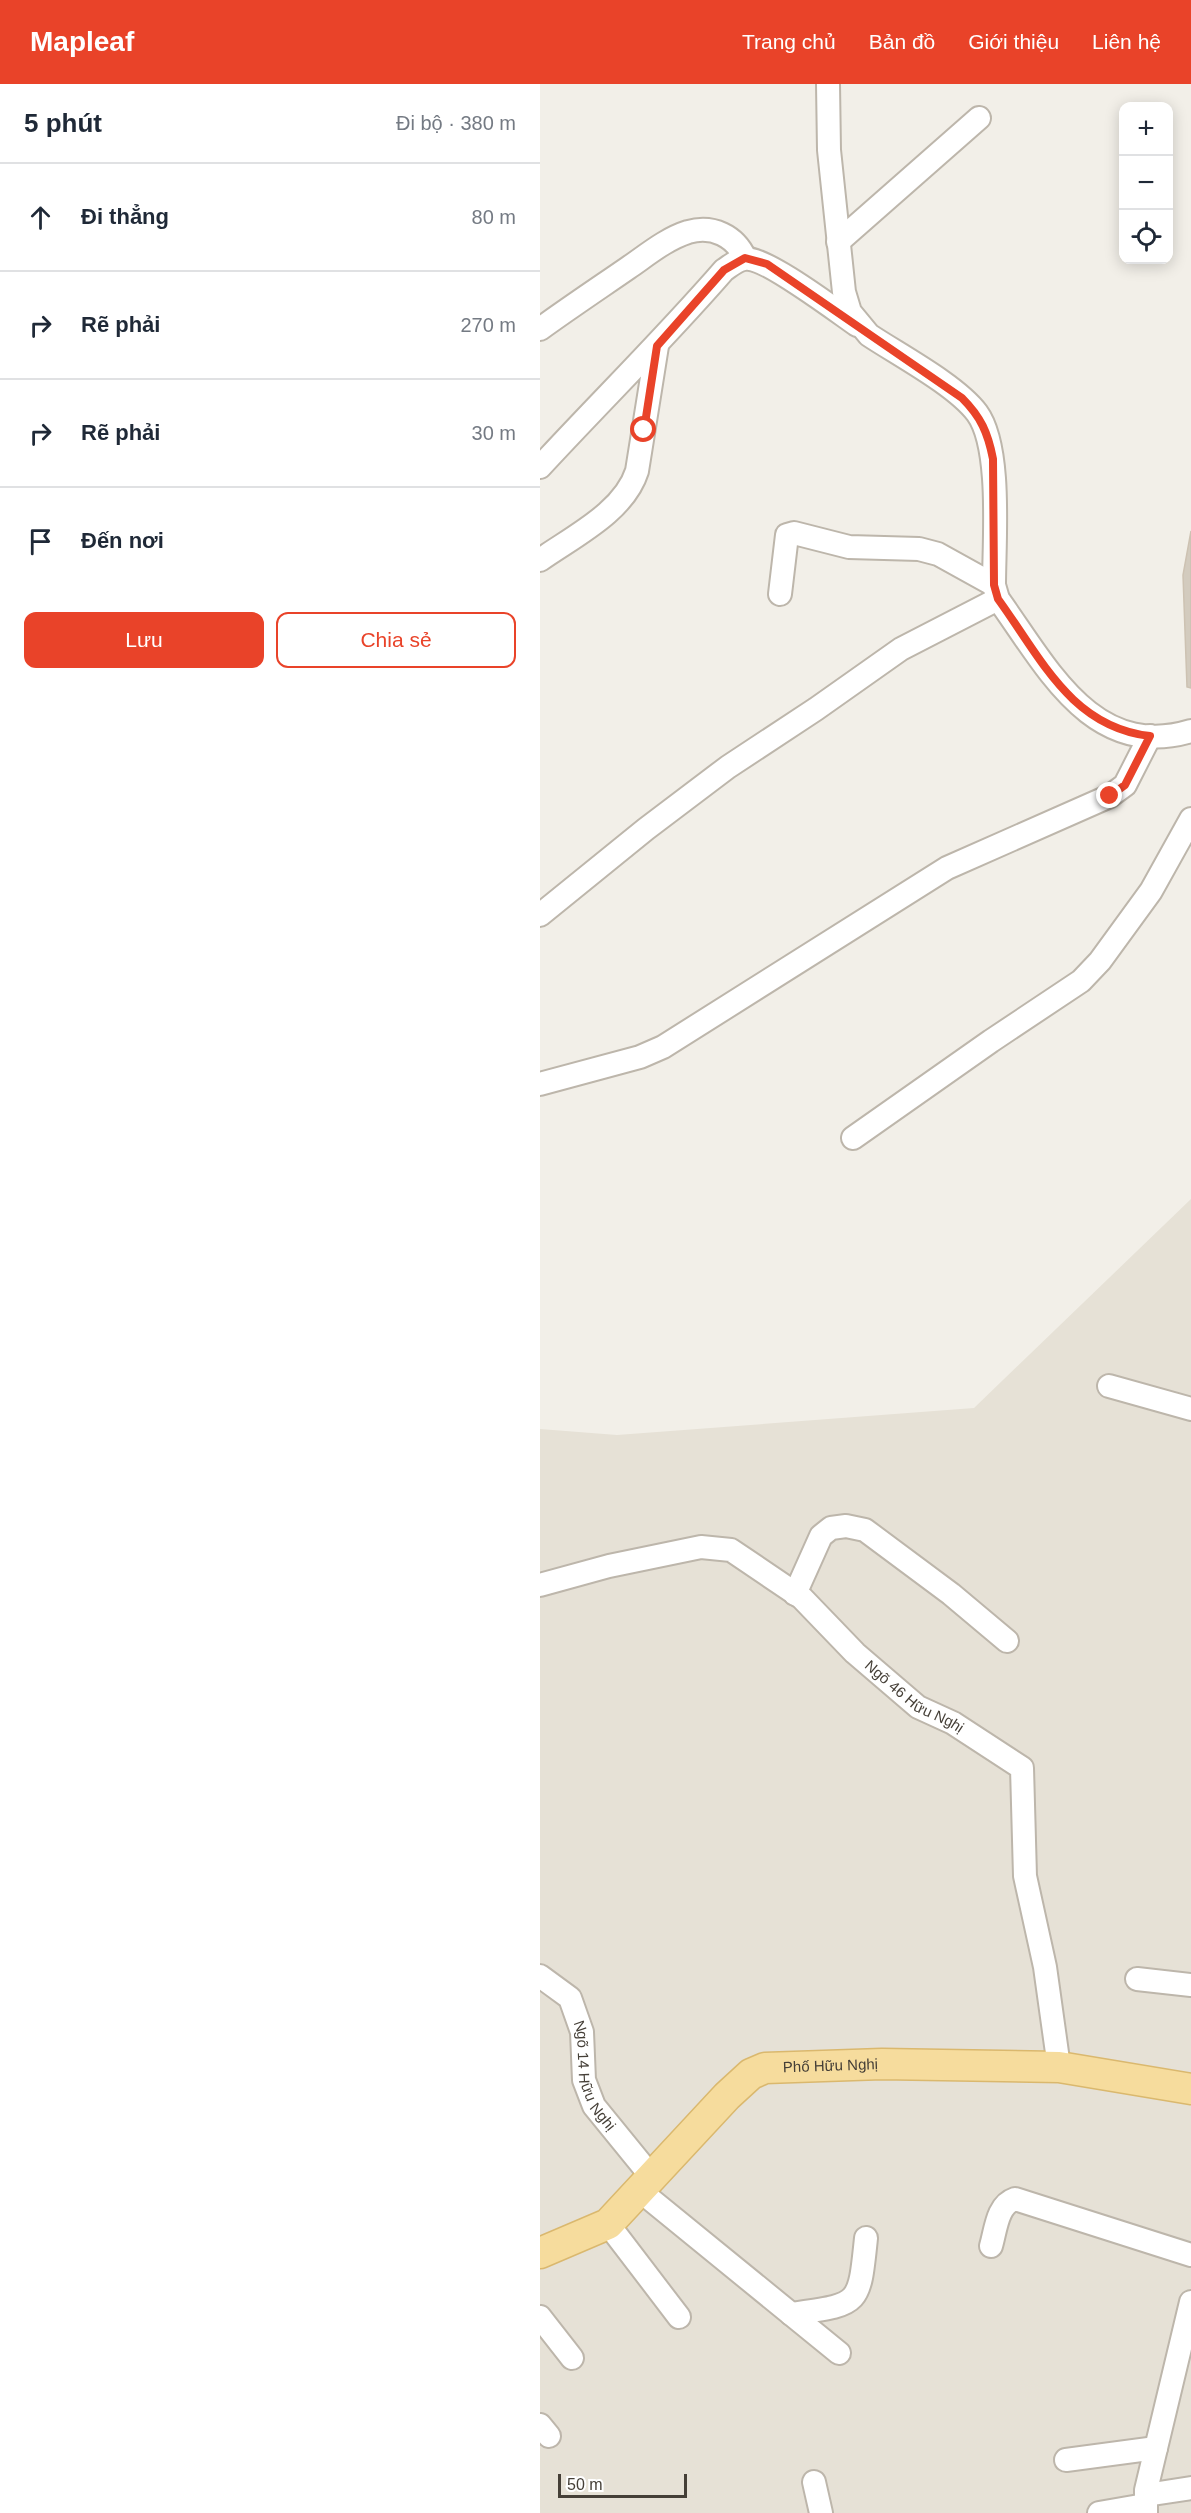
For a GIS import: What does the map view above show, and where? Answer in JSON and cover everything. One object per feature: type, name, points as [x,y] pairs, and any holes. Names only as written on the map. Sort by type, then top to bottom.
[{"type":"main road","name":"Phố Hữu Nghị","points":[[540,2253],[608,2224],[727,2096],[751,2074],[765,2068],[882,2064],[1059,2067],[1191,2089]]},
{"type":"street","points":[[822,86],[846,302],[858,326]]},
{"type":"street","points":[[838,242],[979,118]]},
{"type":"street","points":[[540,328],[666,242],[690,231],[714,231],[730,237],[739,245],[745,258]]},
{"type":"street","points":[[540,467],[623,378],[657,346],[724,270],[745,258],[767,264],[962,398],[984,425],[993,459],[996,592]]},
{"type":"street","points":[[540,560],[619,503],[632,488],[657,346]]},
{"type":"street","points":[[780,594],[784,545],[787,536],[794,533],[849,547],[910,549],[938,554],[996,592],[1077,705],[1111,728],[1150,736],[1191,731]]},
{"type":"street","points":[[540,914],[645,829],[728,767],[901,649],[996,592]]},
{"type":"street","points":[[540,1084],[640,1057],[663,1047],[947,868],[1110,796],[1125,785],[1150,736]]},
{"type":"street","points":[[853,1138],[1081,981],[1100,961],[1151,891],[1191,819]]},
{"type":"street","points":[[1109,1386],[1191,1409]]},
{"type":"street","points":[[795,1594],[821,1536],[831,1528],[846,1526],[865,1530],[942,1587],[1007,1641]]},
{"type":"street","name":"Ngõ 46 Hữu Nghị","points":[[540,1586],[609,1566],[701,1547],[731,1550],[795,1594],[855,1653],[918,1707],[953,1723],[1022,1768],[1025,1876],[1045,1966],[1059,2067]]},
{"type":"street","name":"Ngõ 14 Hữu Nghị","points":[[540,1976],[570,1998],[582,2032],[584,2080],[594,2106],[645,2183],[839,2354]]},
{"type":"street","points":[[1137,1979],[1191,1985]]},
{"type":"street","points":[[991,2246],[1002,2208],[1007,2202],[1015,2199],[1191,2255]]},
{"type":"street","points":[[608,2224],[679,2317]]},
{"type":"street","points":[[791,2314],[841,2307],[853,2298],[861,2284],[866,2238]]},
{"type":"street","points":[[1146,2504],[1156,2448],[1181,2385],[1191,2302]]},
{"type":"street","points":[[540,2317],[572,2358]]},
{"type":"street","points":[[1066,2460],[1156,2448]]},
{"type":"street","points":[[814,2482],[821,2513]]},
{"type":"street","points":[[1099,2513],[1146,2504],[1191,2488]]},
{"type":"shaded area","points":[[1191,1199],[1191,2513],[540,2513],[540,1429],[617,1435],[974,1408]]},
{"type":"building","points":[[1191,531],[1191,688],[1187,687],[1183,575]]},
{"type":"route","points":[[644,430],[657,346],[724,270],[745,258],[767,264],[962,398],[976,412],[990,440],[993,459],[994,585],[998,599],[1077,705],[1111,728],[1150,736],[1125,785],[1110,796]]}]
